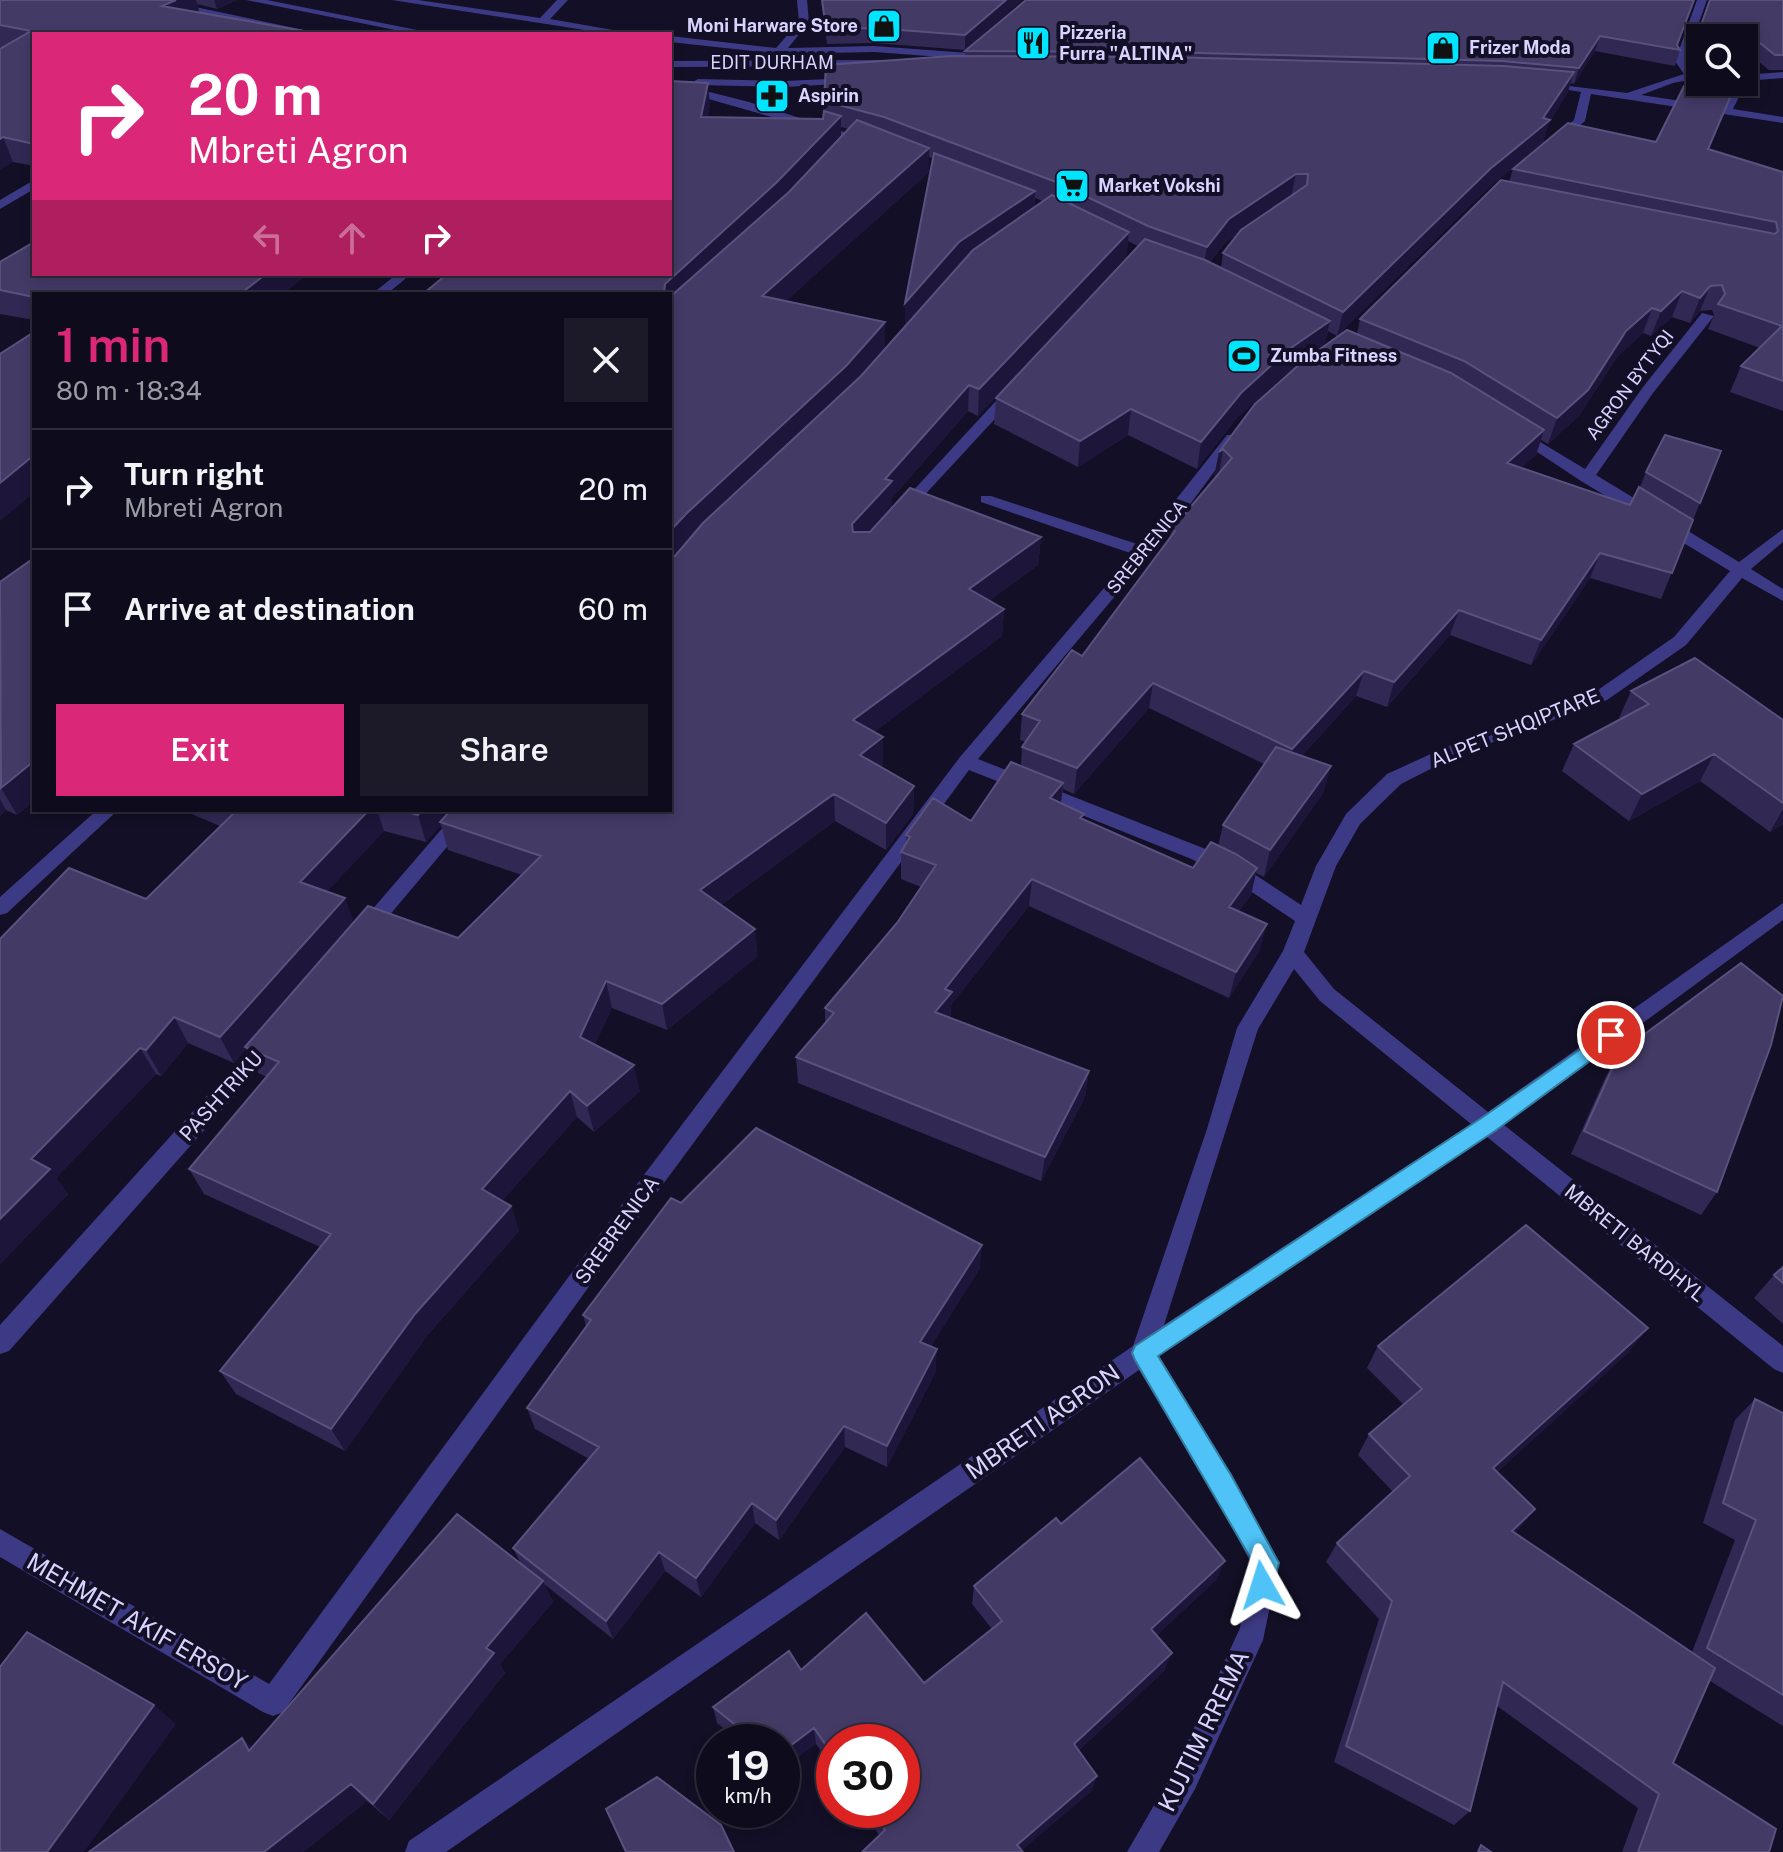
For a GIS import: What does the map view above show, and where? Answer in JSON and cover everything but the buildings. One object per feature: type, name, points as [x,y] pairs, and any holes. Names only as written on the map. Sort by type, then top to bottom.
[{"type":"street","points":[[147,0],[282,31]]},
{"type":"street","points":[[251,0],[421,32]]},
{"type":"street","points":[[397,0],[619,32]]},
{"type":"street","points":[[544,20],[563,0]]},
{"type":"street","points":[[779,51],[804,22],[802,0]]},
{"type":"street","points":[[1695,24],[1702,0]]},
{"type":"street","points":[[672,39],[779,51],[874,49],[964,60],[980,47]]},
{"type":"street","points":[[1686,47],[1680,61],[1686,67]]},
{"type":"street","points":[[672,64],[888,63]]},
{"type":"street","points":[[1758,77],[1783,75]]},
{"type":"street","points":[[1629,95],[1686,78]]},
{"type":"street","name":"EDIT DURHAM","points":[[672,83],[785,84],[859,80]]},
{"type":"street","points":[[672,84],[730,98],[849,144],[879,144]]},
{"type":"street","points":[[1557,87],[1629,95],[1783,120]]},
{"type":"street","points":[[1549,147],[1579,121],[1587,89]]},
{"type":"street","points":[[1726,111],[1734,96]]},
{"type":"street","points":[[0,205],[30,190]]},
{"type":"street","points":[[382,292],[402,276]]},
{"type":"street","name":"AGRON BYTYQI","points":[[1586,478],[1648,390],[1707,316]]},
{"type":"street","points":[[894,519],[1022,381]]},
{"type":"street","points":[[1500,423],[1783,596]]},
{"type":"street","name":"SREBRENICA","points":[[273,1702],[636,1203],[966,761],[1144,552],[1243,424]]},
{"type":"street","points":[[986,499],[1144,552]]},
{"type":"street","name":"ALPET SHQIPTARE","points":[[1143,1353],[1218,1129],[1248,1028],[1293,953],[1326,866],[1353,819],[1394,779],[1452,751],[1601,696],[1680,641],[1739,571],[1783,534]]},
{"type":"street","points":[[966,761],[1033,790],[1125,823],[1230,869],[1305,917]]},
{"type":"street","points":[[0,908],[107,812]]},
{"type":"street","points":[[351,948],[467,812]]},
{"type":"street","name":"MBRETI AGRON","points":[[420,1852],[1143,1353],[1487,1125],[1783,910]]},
{"type":"street","points":[[1293,953],[1327,995],[1487,1125]]},
{"type":"street","name":"PASHTRIKU","points":[[0,1343],[281,1029]]},
{"type":"street","name":"MBRETI BARDHYL","points":[[1487,1125],[1783,1361]]},
{"type":"street","name":"KUJTIM RREMA","points":[[1142,1852],[1185,1779],[1253,1630],[1266,1563],[1223,1484],[1143,1353]]},
{"type":"street","name":"MEHMET AKIF ERSOY","points":[[0,1542],[273,1702]]},
{"type":"place","name":"Moni Harware Store","points":[[884,26]]},
{"type":"place","name":"Pizzeria Furra \"ALTINA\"","points":[[1033,43]]},
{"type":"place","name":"Frizer Moda","points":[[1443,48]]},
{"type":"place","name":"Aspirin","points":[[772,96]]},
{"type":"place","name":"Market Vokshi","points":[[1072,186]]},
{"type":"place","name":"Zumba Fitness","points":[[1244,356]]},
{"type":"route","points":[[1262,1585],[1266,1563],[1223,1484],[1143,1353],[1487,1125],[1611,1035]]}]
